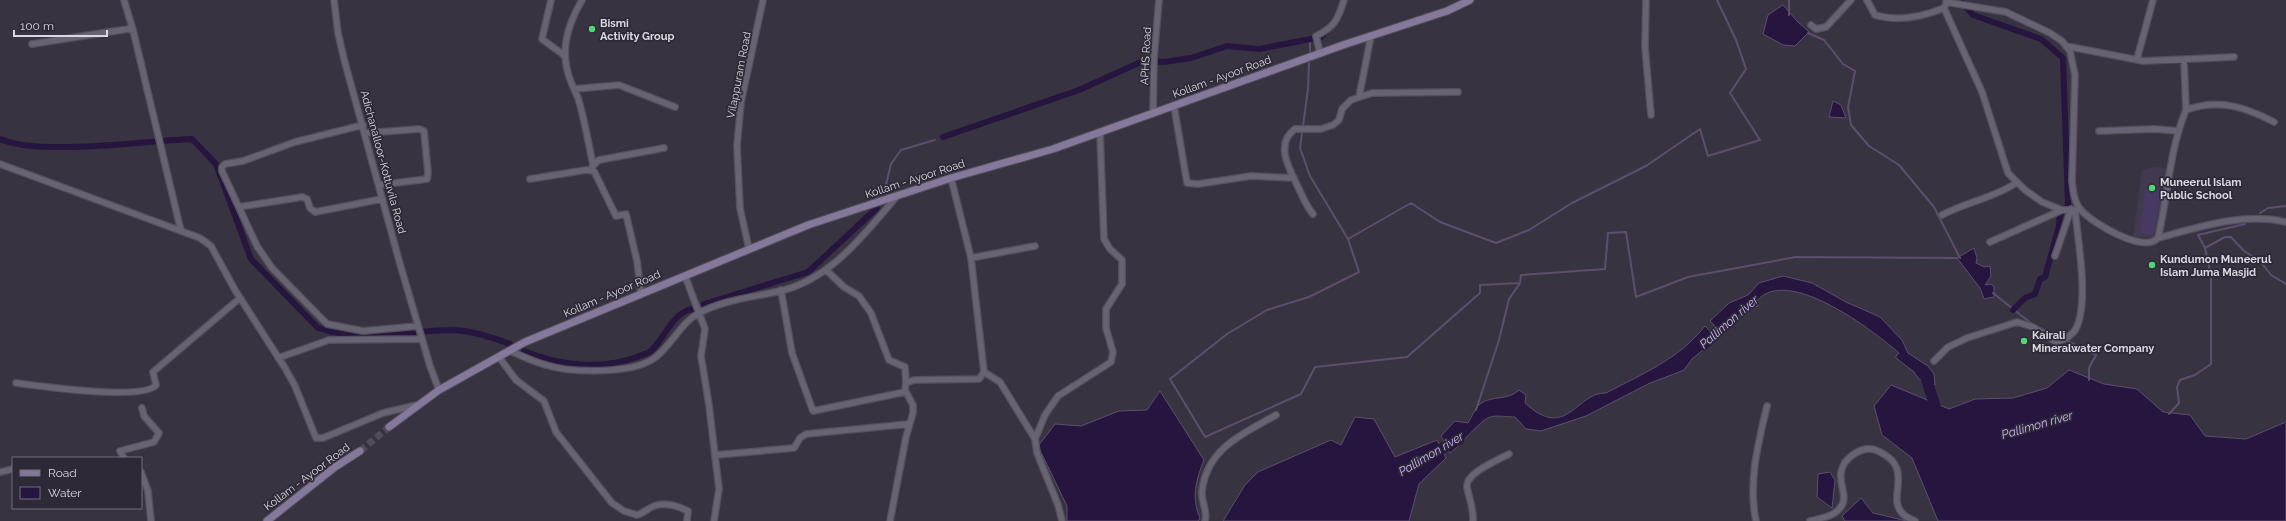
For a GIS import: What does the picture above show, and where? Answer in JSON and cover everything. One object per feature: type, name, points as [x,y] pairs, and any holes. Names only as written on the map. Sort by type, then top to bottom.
[{"type":"main road","name":"Kollam - Ayoor Road","points":[[389,427],[439,390],[525,342],[749,249],[808,226],[898,195],[952,178],[1053,150],[1320,53],[1447,11],[1470,0]]},
{"type":"main road","name":"Kollam - Ayoor Road","points":[[267,521],[335,467],[360,451]]},
{"type":"street","points":[[124,0],[133,30],[181,231]]},
{"type":"street","name":"Adichanalloor-Kottuvila Road","points":[[334,0],[338,33],[366,133],[378,185],[421,338],[439,390]]},
{"type":"street","points":[[551,0],[542,39],[565,56]]},
{"type":"street","points":[[582,0],[572,17],[566,36],[565,56],[592,167],[616,216],[626,214],[637,261],[641,293]]},
{"type":"street","name":"Vilappuram Road","points":[[749,249],[740,208],[737,146],[741,102],[763,0]]},
{"type":"street","name":"APHS Road","points":[[1153,113],[1154,57],[1159,0]]},
{"type":"street","points":[[1320,53],[1316,36],[1329,30],[1338,18],[1344,0]]},
{"type":"street","points":[[1646,0],[1645,47],[1651,115]]},
{"type":"street","points":[[1811,25],[1816,29],[1826,27],[1851,0]]},
{"type":"street","points":[[1867,0],[1875,15],[1884,18],[1922,16],[1944,8]]},
{"type":"street","points":[[2137,59],[2153,0]]},
{"type":"street","points":[[2055,256],[2070,210],[2074,196],[2072,181],[2075,75],[2074,62],[2066,46],[2050,33],[2006,12],[1946,1],[1944,8],[1982,92],[2008,174],[2016,183],[2042,202],[2070,210],[2112,232],[2144,243],[2156,240],[2158,238],[2210,226],[2256,218],[2286,222]]},
{"type":"street","points":[[32,44],[128,29],[133,30]]},
{"type":"street","points":[[1359,96],[1370,36]]},
{"type":"street","points":[[2066,46],[2137,59],[2184,60],[2234,57]]},
{"type":"street","points":[[2158,238],[2170,167],[2186,110],[2184,60]]},
{"type":"street","points":[[574,89],[619,85],[675,107]]},
{"type":"street","points":[[1313,214],[1306,207],[1285,158],[1287,141],[1295,129],[1321,129],[1333,125],[1339,120],[1342,109],[1351,100],[1359,96],[1372,93],[1458,92]]},
{"type":"street","points":[[2186,110],[2200,105],[2234,105],[2274,122]]},
{"type":"street","points":[[1174,106],[1187,183],[1198,184],[1251,176],[1294,178]]},
{"type":"street","points":[[363,125],[295,142],[243,161],[225,164],[222,167],[222,171],[258,246],[272,268],[327,324],[363,331],[419,327]]},
{"type":"street","points":[[366,133],[419,129],[424,131],[428,173],[427,178],[378,185]]},
{"type":"street","points":[[2099,131],[2154,129],[2179,131]]},
{"type":"street","points":[[1062,521],[1056,500],[1034,446],[1035,439],[1045,415],[1058,396],[1107,366],[1114,358],[1106,328],[1106,309],[1122,284],[1122,260],[1110,249],[1104,239],[1100,133]]},
{"type":"street","points":[[530,179],[592,167],[599,160],[664,148]]},
{"type":"street","points":[[0,164],[200,238],[211,246],[240,298],[295,386],[316,438],[323,438],[383,413],[419,405]]},
{"type":"street","points":[[906,383],[914,380],[979,379],[984,372],[970,258],[952,178]]},
{"type":"street","points":[[1942,215],[1956,208],[2003,191],[2016,183]]},
{"type":"street","points":[[510,351],[548,366],[600,370],[633,368],[653,359],[690,319],[700,312],[724,303],[781,290],[804,282],[826,270],[874,225],[898,195]]},
{"type":"street","points":[[239,208],[302,197],[307,199],[313,211],[319,212],[382,199]]},
{"type":"street","points":[[1990,242],[2070,210]]},
{"type":"street","points":[[1934,361],[1948,347],[1967,338],[2016,322],[2026,323],[2054,342],[2071,336],[2078,324],[2081,306],[2080,263],[2070,210]]},
{"type":"street","points":[[970,258],[1035,246]]},
{"type":"street","points":[[826,270],[844,287],[859,296],[872,313],[889,360],[905,367],[906,392],[913,409],[890,521]]},
{"type":"street","points":[[685,276],[700,312],[705,329],[701,356],[719,489],[714,521]]},
{"type":"street","points":[[781,290],[792,353],[813,411],[906,392]]},
{"type":"street","points":[[16,383],[117,393],[147,391],[156,385],[153,372],[240,298]]},
{"type":"street","points":[[278,358],[329,340],[421,338]]},
{"type":"street","points":[[499,357],[516,380],[544,401],[556,432],[612,503],[624,511],[637,515],[654,506],[663,504],[677,506],[688,512],[687,521]]},
{"type":"street","points":[[984,372],[1000,382],[1035,439]]},
{"type":"street","points":[[1756,521],[1753,486],[1756,453],[1767,406]]},
{"type":"street","points":[[123,457],[120,451],[154,442],[159,432],[144,416],[142,408]]},
{"type":"street","points":[[1205,521],[1206,516],[1201,497],[1203,484],[1216,456],[1224,446],[1276,416]]},
{"type":"street","points":[[715,455],[794,448],[800,438],[806,434],[909,424]]},
{"type":"street","points":[[1810,521],[1828,517],[1840,508],[1844,501],[1841,480],[1842,468],[1859,451],[1866,448],[1878,451],[1893,461],[1899,480],[1897,497],[1898,507],[1902,514],[1915,521]]},
{"type":"street","points":[[1473,521],[1474,514],[1467,486],[1468,479],[1473,474],[1509,454]]},
{"type":"street","points":[[0,472],[12,469]]},
{"type":"street","points":[[142,475],[148,491],[151,521]]},
{"type":"shaded area","name":"Muneerul Islam Public School","points":[[2155,167],[2167,169],[2159,227],[2155,237],[2133,237],[2142,170]]},
{"type":"shaded area","points":[[2146,188],[2162,189],[2153,235],[2140,234]]},
{"type":"water","points":[[1783,5],[1809,32],[1795,46],[1783,45],[1763,34],[1768,15]]},
{"type":"water","points":[[1833,101],[1841,105],[1846,118],[1829,117]]},
{"type":"water","points":[[1974,248],[1977,258],[1976,263],[1984,267],[1990,266],[1991,276],[1985,285],[1991,284],[1994,287],[1994,297],[1984,299],[1980,288],[1957,258]]},
{"type":"water","points":[[1783,276],[1812,283],[1846,302],[1880,317],[1902,340],[1908,353],[1928,366],[1934,374],[1935,385],[1919,379],[1914,372],[1896,358],[1899,353],[1871,331],[1830,305],[1809,296],[1788,291],[1771,292],[1757,301],[1758,306],[1746,309],[1721,332],[1710,321],[1729,303],[1748,295],[1759,283]]},
{"type":"water","points":[[1705,326],[1717,338],[1692,359],[1684,370],[1648,384],[1586,416],[1541,431],[1526,429],[1515,417],[1493,416],[1481,423],[1450,453],[1441,436],[1455,421],[1468,423],[1478,406],[1485,401],[1510,396],[1519,390],[1526,395],[1525,403],[1539,414],[1551,418],[1561,417],[1596,395],[1606,393],[1672,357],[1695,338]]},
{"type":"water","points":[[2069,370],[2104,384],[2137,389],[2163,412],[2190,415],[2205,436],[2246,439],[2286,422],[2286,521],[1938,521],[1912,458],[1882,435],[1874,406],[1891,385],[1949,409],[1975,399],[2013,398],[2047,388]]},
{"type":"water","points":[[1160,391],[1204,460],[1197,482],[1195,496],[1200,518],[1198,521],[1067,521],[1067,506],[1038,446],[1055,424],[1081,426],[1119,411],[1147,410]]},
{"type":"water","points":[[1355,417],[1374,419],[1395,457],[1437,440],[1446,458],[1419,484],[1409,521],[1223,521],[1245,485],[1258,472],[1331,440],[1341,445]]},
{"type":"water","points":[[1830,472],[1835,480],[1832,508],[1817,497],[1818,474]]},
{"type":"water","points":[[1861,498],[1873,513],[1907,521],[1845,521],[1842,516]]},
{"type":"waterway","points":[[1348,239],[1411,203],[1440,222],[1496,243],[1529,230],[1572,203],[1646,166],[1700,129],[1708,156],[1760,140],[1730,93],[1746,69],[1736,40],[1717,0]]},
{"type":"waterway","points":[[1789,0],[1789,15]]},
{"type":"waterway","points":[[1960,0],[1973,15],[2041,39],[2063,58],[2068,205],[2060,215],[2059,226],[2045,277],[2040,279],[2035,294],[2025,298],[2013,310]]},
{"type":"waterway","points":[[943,137],[1079,90],[1143,61],[1164,62],[1191,58],[1227,46],[1259,49],[1321,37],[1327,31]]},
{"type":"waterway","points":[[1808,33],[1824,40],[1843,64],[1855,71],[1848,107],[1851,125],[1869,146],[1899,165],[1934,207],[1960,258]]},
{"type":"waterway","points":[[1310,39],[1310,51]]},
{"type":"waterway","points":[[1309,63],[1308,89],[1300,148],[1310,176],[1348,239],[1359,272],[1309,297],[1267,310],[1227,334],[1170,379],[1205,437],[1301,394],[1315,367],[1407,357],[1480,293],[1480,285],[1520,283],[1521,275],[1605,269],[1608,233],[1626,232],[1636,297],[1688,277],[1796,257],[1957,258]]},
{"type":"waterway","points":[[0,139],[8,142],[39,147],[96,146],[192,139],[216,164],[251,259],[318,328],[351,335],[385,335],[453,330],[482,335],[510,344]]},
{"type":"waterway","points":[[884,193],[891,164],[901,150],[935,140]]},
{"type":"waterway","points":[[2260,213],[2268,208],[2286,206]]},
{"type":"waterway","points":[[704,304],[808,272],[877,208]]},
{"type":"waterway","points":[[2169,414],[2179,403],[2177,387],[2180,380],[2195,375],[2211,364],[2211,275],[2205,248],[2198,235],[2245,224]]},
{"type":"waterway","points":[[2205,248],[2225,237],[2231,237],[2244,251],[2260,261],[2271,275],[2286,284]]},
{"type":"waterway","points":[[1476,410],[1499,340],[1509,299],[1520,283]]},
{"type":"waterway","points":[[1993,293],[2032,324]]},
{"type":"waterway","points":[[524,351],[566,363],[594,365],[623,361],[651,351],[679,315],[692,309]]},
{"type":"waterway","name":"Pallimon river","points":[[1703,345],[1730,320]]},
{"type":"waterway","points":[[2036,326],[2096,355],[2089,368],[2089,380]]},
{"type":"waterway","name":"Pallimon river","points":[[1920,370],[1925,375],[1938,415]]},
{"type":"waterway","name":"Pallimon river","points":[[1429,456],[1459,439]]},
{"type":"tunnel","points":[[360,451],[389,427]]},
{"type":"place","name":"Bismi Activity Group","points":[[592,29]]},
{"type":"place","name":"Muneerul Islam Public School","points":[[2152,188]]},
{"type":"place","name":"Kundumon Muneerul Islam Juma Masjid","points":[[2152,265]]},
{"type":"place","name":"Kairali Mineralwater Company","points":[[2024,341]]}]
